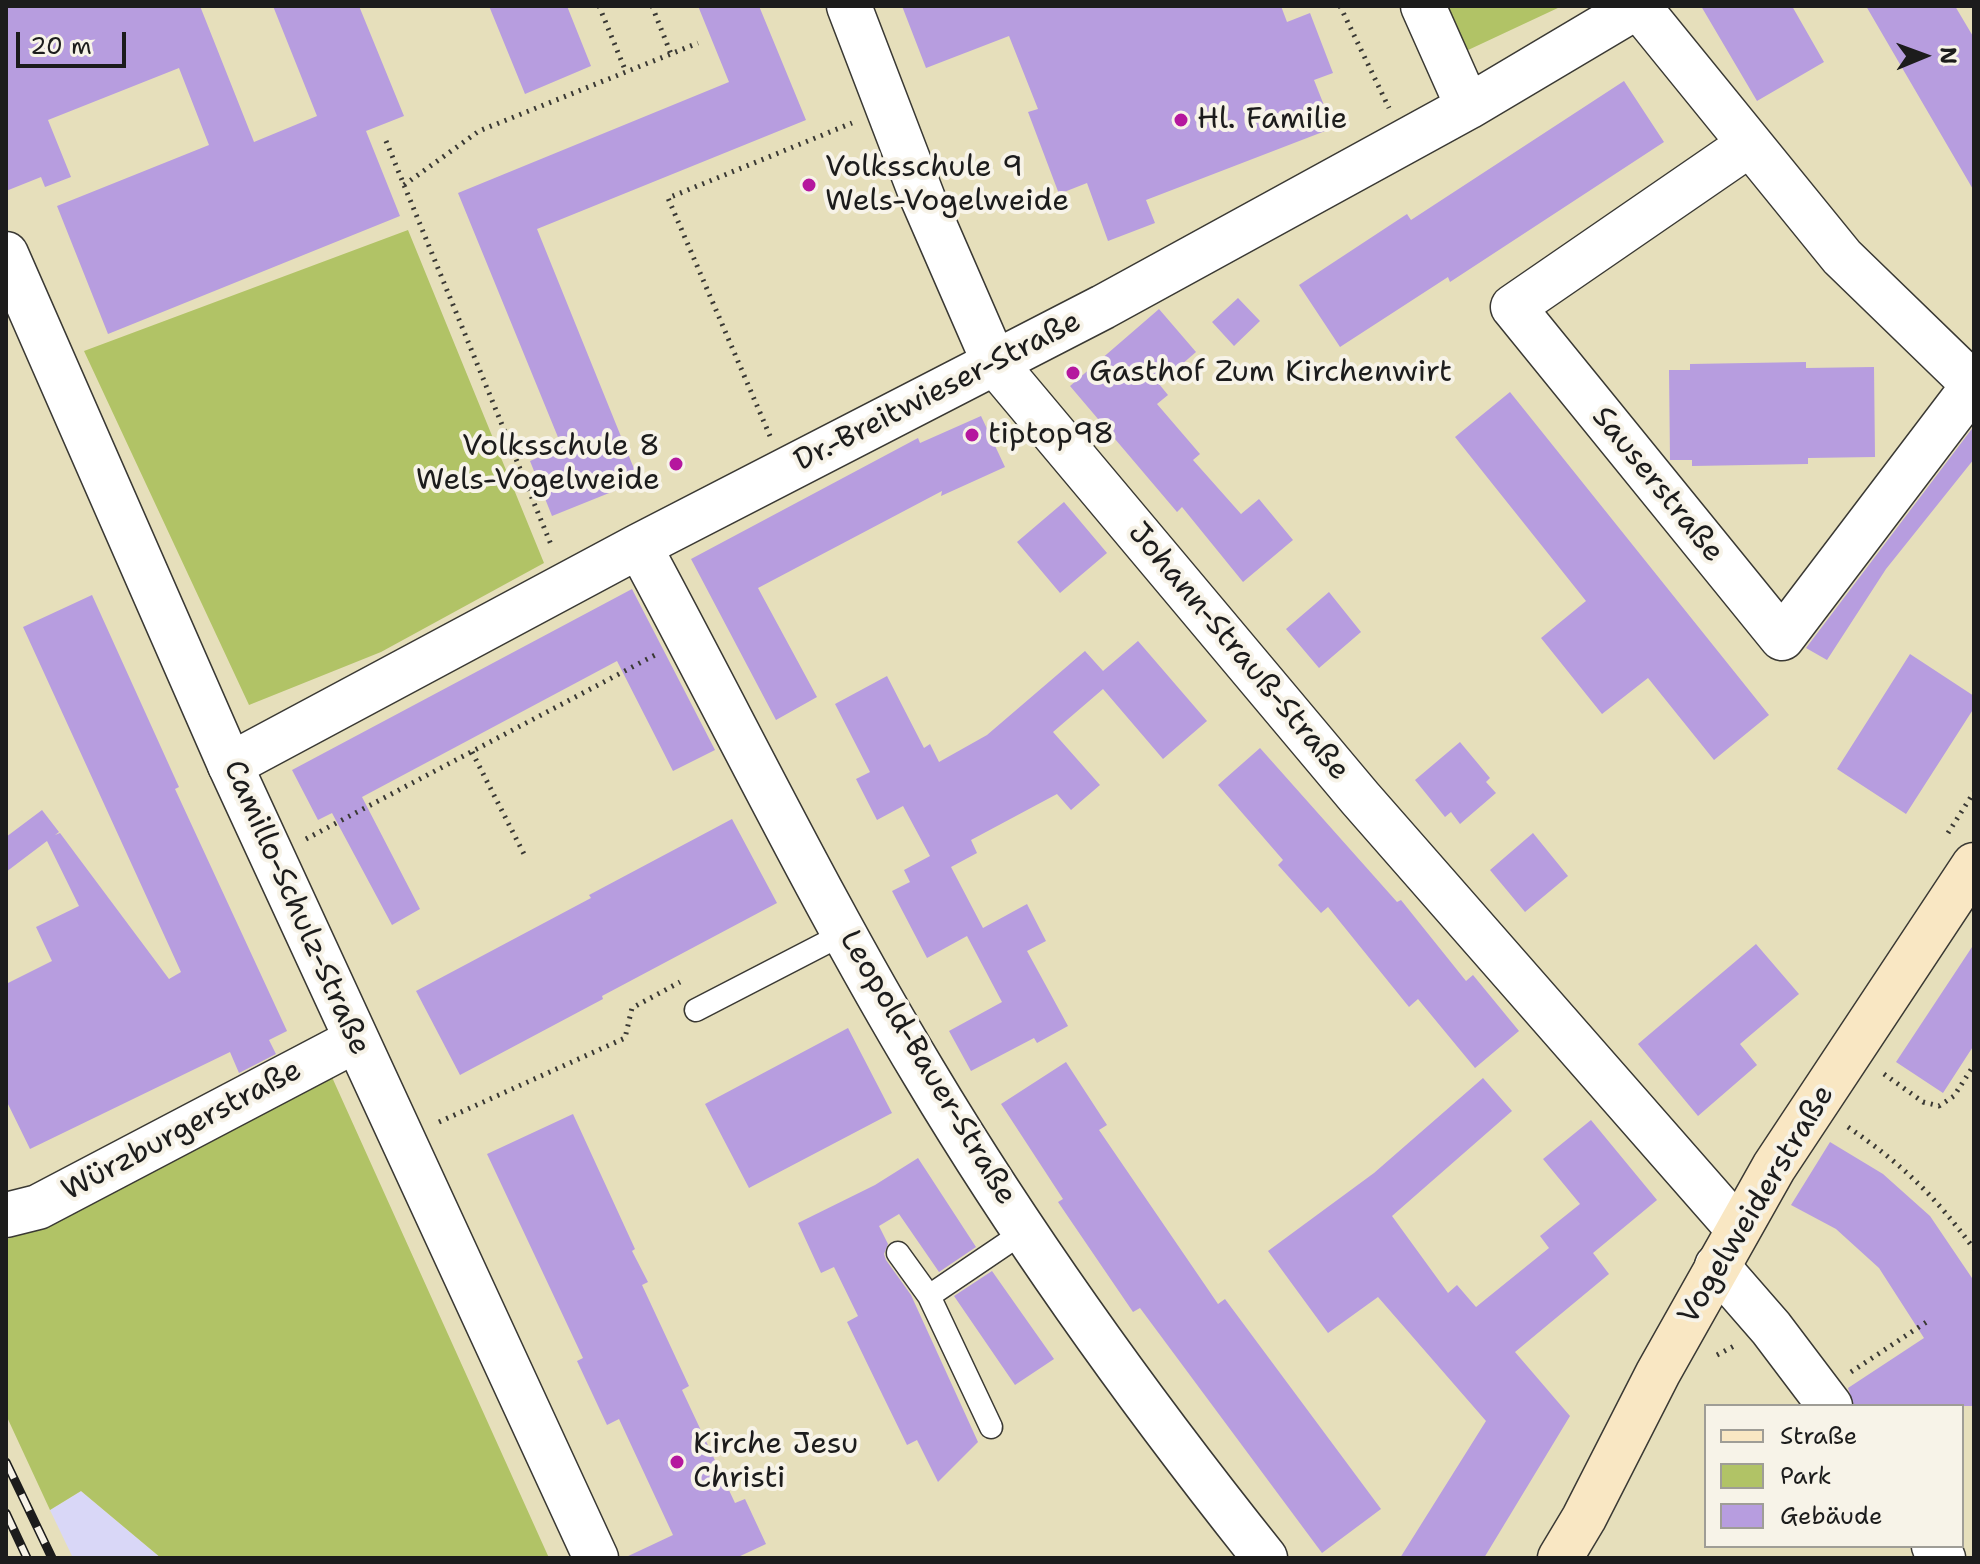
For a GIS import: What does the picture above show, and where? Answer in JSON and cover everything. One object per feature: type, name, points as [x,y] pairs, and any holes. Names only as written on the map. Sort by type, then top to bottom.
[{"type":"main road","name":"Vogelweiderstraße","points":[[1560,1558],[1738,1229],[1814,1104],[1974,866]]},
{"type":"street","name":"Johann-Strauß-Straße","points":[[849,6],[923,199],[994,362],[1360,798],[1738,1229]]},
{"type":"street","points":[[1423,6],[1468,107]]},
{"type":"street","name":"Dr.-Breitwieser-Straße","points":[[230,765],[639,546],[1103,307],[1468,107],[1638,6]]},
{"type":"street","name":"Sauserstraße","points":[[1638,6],[1842,257],[1974,385],[1782,638],[1513,307],[1750,144]]},
{"type":"street","name":"Camillo-Schulz-Straße","points":[[6,254],[230,765],[596,1558]]},
{"type":"street","name":"Leopold-Bauer-Straße","points":[[639,546],[845,933],[924,1074],[1025,1231],[1181,1452],[1265,1558]]},
{"type":"street","name":"Würzburgerstraße","points":[[6,1215],[38,1207],[356,1040]]},
{"type":"street","points":[[1717,1266],[1771,1328],[1825,1399]]},
{"type":"lane","points":[[696,1010],[845,933]]},
{"type":"lane","points":[[929,1296],[1025,1231]]},
{"type":"lane","points":[[898,1253],[929,1296],[991,1427]]},
{"type":"path","points":[[599,6],[626,72]]},
{"type":"path","points":[[652,6],[671,54]]},
{"type":"path","points":[[1340,6],[1404,142]]},
{"type":"path","points":[[404,185],[479,131],[698,43]]},
{"type":"path","points":[[785,470],[668,198],[888,107]]},
{"type":"path","points":[[386,141],[568,585]]},
{"type":"path","points":[[272,856],[687,638]]},
{"type":"path","points":[[472,752],[524,854]]},
{"type":"path","points":[[402,1139],[625,1038],[632,1008],[688,978]]},
{"type":"path","points":[[1851,1051],[1923,1102],[1939,1106],[1954,1096],[1974,1065]]},
{"type":"path","points":[[1814,1104],[1893,1158],[1942,1206],[1974,1249]]},
{"type":"path","points":[[1825,1399],[1928,1321]]},
{"type":"shaded area","points":[[81,1491],[161,1558],[73,1558],[50,1510]]},
{"type":"green space","points":[[1445,6],[1559,6],[1560,7],[1466,51]]},
{"type":"green space","points":[[408,230],[544,563],[381,652],[249,705],[84,351]]},
{"type":"green space","points":[[331,1075],[549,1558],[161,1558],[81,1491],[50,1510],[6,1415],[6,1240]]},
{"type":"building","points":[[6,6],[200,6],[254,142],[317,116],[273,6],[359,6],[404,116],[366,131],[400,216],[108,334],[57,206],[209,145],[179,68],[48,120],[71,177],[45,187],[41,177],[6,191]]},
{"type":"building","points":[[489,6],[567,6],[591,66],[525,94]]},
{"type":"building","points":[[698,6],[759,6],[806,120],[537,229],[639,481],[552,516],[530,461],[562,447],[458,193],[729,82]]},
{"type":"building","name":"Hl. Familie","points":[[902,6],[1281,6],[1287,22],[1310,13],[1333,73],[1314,80],[1333,128],[1146,200],[1155,223],[1108,241],[1087,183],[1059,194],[1028,112],[1038,109],[1009,36],[926,68]]},
{"type":"building","points":[[1701,6],[1792,6],[1824,62],[1757,101]]},
{"type":"building","points":[[1866,6],[1955,6],[1974,38],[1974,191]]},
{"type":"building","points":[[1624,81],[1664,142],[1450,282],[1448,277],[1340,347],[1299,285],[1407,214],[1411,220]]},
{"type":"building","points":[[1238,298],[1260,321],[1234,346],[1212,322]]},
{"type":"building","points":[[1159,309],[1196,352],[1159,384],[1168,395],[1157,404],[1200,454],[1193,460],[1241,514],[1259,499],[1293,540],[1243,582],[1182,507],[1177,512],[1070,386]]},
{"type":"building","points":[[1806,362],[1806,368],[1874,367],[1875,457],[1808,458],[1808,464],[1692,466],[1692,460],[1670,460],[1669,370],[1690,370],[1690,364]]},
{"type":"building","points":[[1510,392],[1769,715],[1714,760],[1648,678],[1602,714],[1541,638],[1586,601],[1455,437]]},
{"type":"building","points":[[981,416],[1005,467],[941,496],[942,491],[758,588],[817,697],[776,720],[691,559],[918,438],[920,443]]},
{"type":"building","points":[[1974,426],[1974,459],[1886,569],[1827,660],[1806,648]]},
{"type":"building","points":[[1064,502],[1107,553],[1060,593],[1017,542]]},
{"type":"building","points":[[632,589],[715,750],[673,771],[617,661],[362,797],[420,909],[392,925],[332,813],[318,820],[292,770]]},
{"type":"building","points":[[1329,592],[1361,632],[1319,668],[1286,629]]},
{"type":"building","points":[[92,595],[179,787],[175,789],[287,1031],[269,1040],[276,1054],[239,1073],[230,1052],[30,1149],[6,1100],[6,984],[52,961],[36,927],[79,906],[47,841],[6,872],[6,837],[42,810],[59,832],[55,835],[60,833],[169,979],[181,972],[23,627]]},
{"type":"building","points":[[1138,641],[1207,721],[1163,759],[1103,689],[1053,732],[1100,785],[1071,810],[1057,794],[971,840],[977,853],[951,867],[983,928],[1027,904],[1046,941],[1027,951],[1068,1026],[1037,1043],[1034,1038],[971,1071],[949,1031],[1002,1002],[967,936],[927,958],[892,891],[910,882],[904,870],[930,856],[903,806],[877,820],[856,779],[870,772],[835,704],[887,676],[924,748],[930,744],[939,762],[987,735],[1085,651],[1103,671]]},
{"type":"building","points":[[1910,654],[1974,696],[1974,708],[1906,814],[1837,769]]},
{"type":"building","points":[[1460,742],[1490,778],[1486,782],[1496,793],[1460,824],[1451,812],[1445,817],[1415,780]]},
{"type":"building","points":[[1260,748],[1397,902],[1401,900],[1466,981],[1473,975],[1519,1031],[1475,1068],[1418,999],[1409,1007],[1328,907],[1321,913],[1278,865],[1283,860],[1218,785]]},
{"type":"building","points":[[732,819],[777,903],[460,1075],[416,991]]},
{"type":"building","points":[[1533,833],[1568,876],[1525,912],[1490,870]]},
{"type":"building","points":[[1756,944],[1799,994],[1740,1044],[1757,1065],[1698,1116],[1638,1044]]},
{"type":"building","points":[[1974,944],[1974,1045],[1943,1093],[1896,1062]]},
{"type":"building","points":[[848,1028],[892,1113],[749,1188],[705,1104]]},
{"type":"building","points":[[1066,1062],[1107,1125],[1099,1130],[1218,1304],[1225,1299],[1381,1509],[1322,1553],[1140,1308],[1133,1312],[1058,1202],[1063,1199],[1001,1104]]},
{"type":"building","points":[[1483,1078],[1512,1111],[1392,1216],[1448,1293],[1457,1285],[1476,1307],[1549,1248],[1540,1236],[1580,1204],[1543,1159],[1591,1120],[1657,1200],[1593,1253],[1609,1274],[1515,1352],[1570,1416],[1484,1558],[1400,1558],[1486,1421],[1378,1297],[1328,1333],[1268,1251],[1374,1173]]},
{"type":"building","points":[[573,1114],[635,1249],[632,1251],[648,1282],[642,1285],[689,1386],[682,1390],[735,1503],[745,1499],[766,1544],[736,1558],[624,1558],[673,1535],[619,1419],[607,1425],[577,1361],[583,1358],[487,1154]]},
{"type":"building","points":[[1830,1142],[1883,1174],[1930,1216],[1974,1281],[1974,1406],[1853,1404],[1848,1388],[1924,1338],[1879,1268],[1836,1229],[1791,1205]]},
{"type":"building","points":[[918,1158],[976,1247],[939,1272],[899,1214],[879,1226],[888,1244],[884,1254],[886,1260],[911,1295],[978,1442],[938,1482],[917,1440],[907,1445],[847,1322],[858,1316],[834,1267],[821,1273],[798,1223],[875,1185]]},
{"type":"building","points":[[992,1271],[1054,1359],[1015,1385],[954,1296]]},
{"type":"railway","points":[[6,1462],[52,1558]]},
{"type":"railway","points":[[6,1513],[27,1558]]},
{"type":"place","name":"Hl. Familie","points":[[1181,120]]},
{"type":"place","name":"Volksschule 9 Wels-Vogelweide","points":[[809,185]]},
{"type":"place","name":"Gasthof Zum Kirchenwirt","points":[[1073,373]]},
{"type":"place","name":"tiptop98","points":[[972,435]]},
{"type":"place","name":"Volksschule 8 Wels-Vogelweide","points":[[676,464]]},
{"type":"place","name":"Kirche Jesu Christi","points":[[677,1462]]}]
